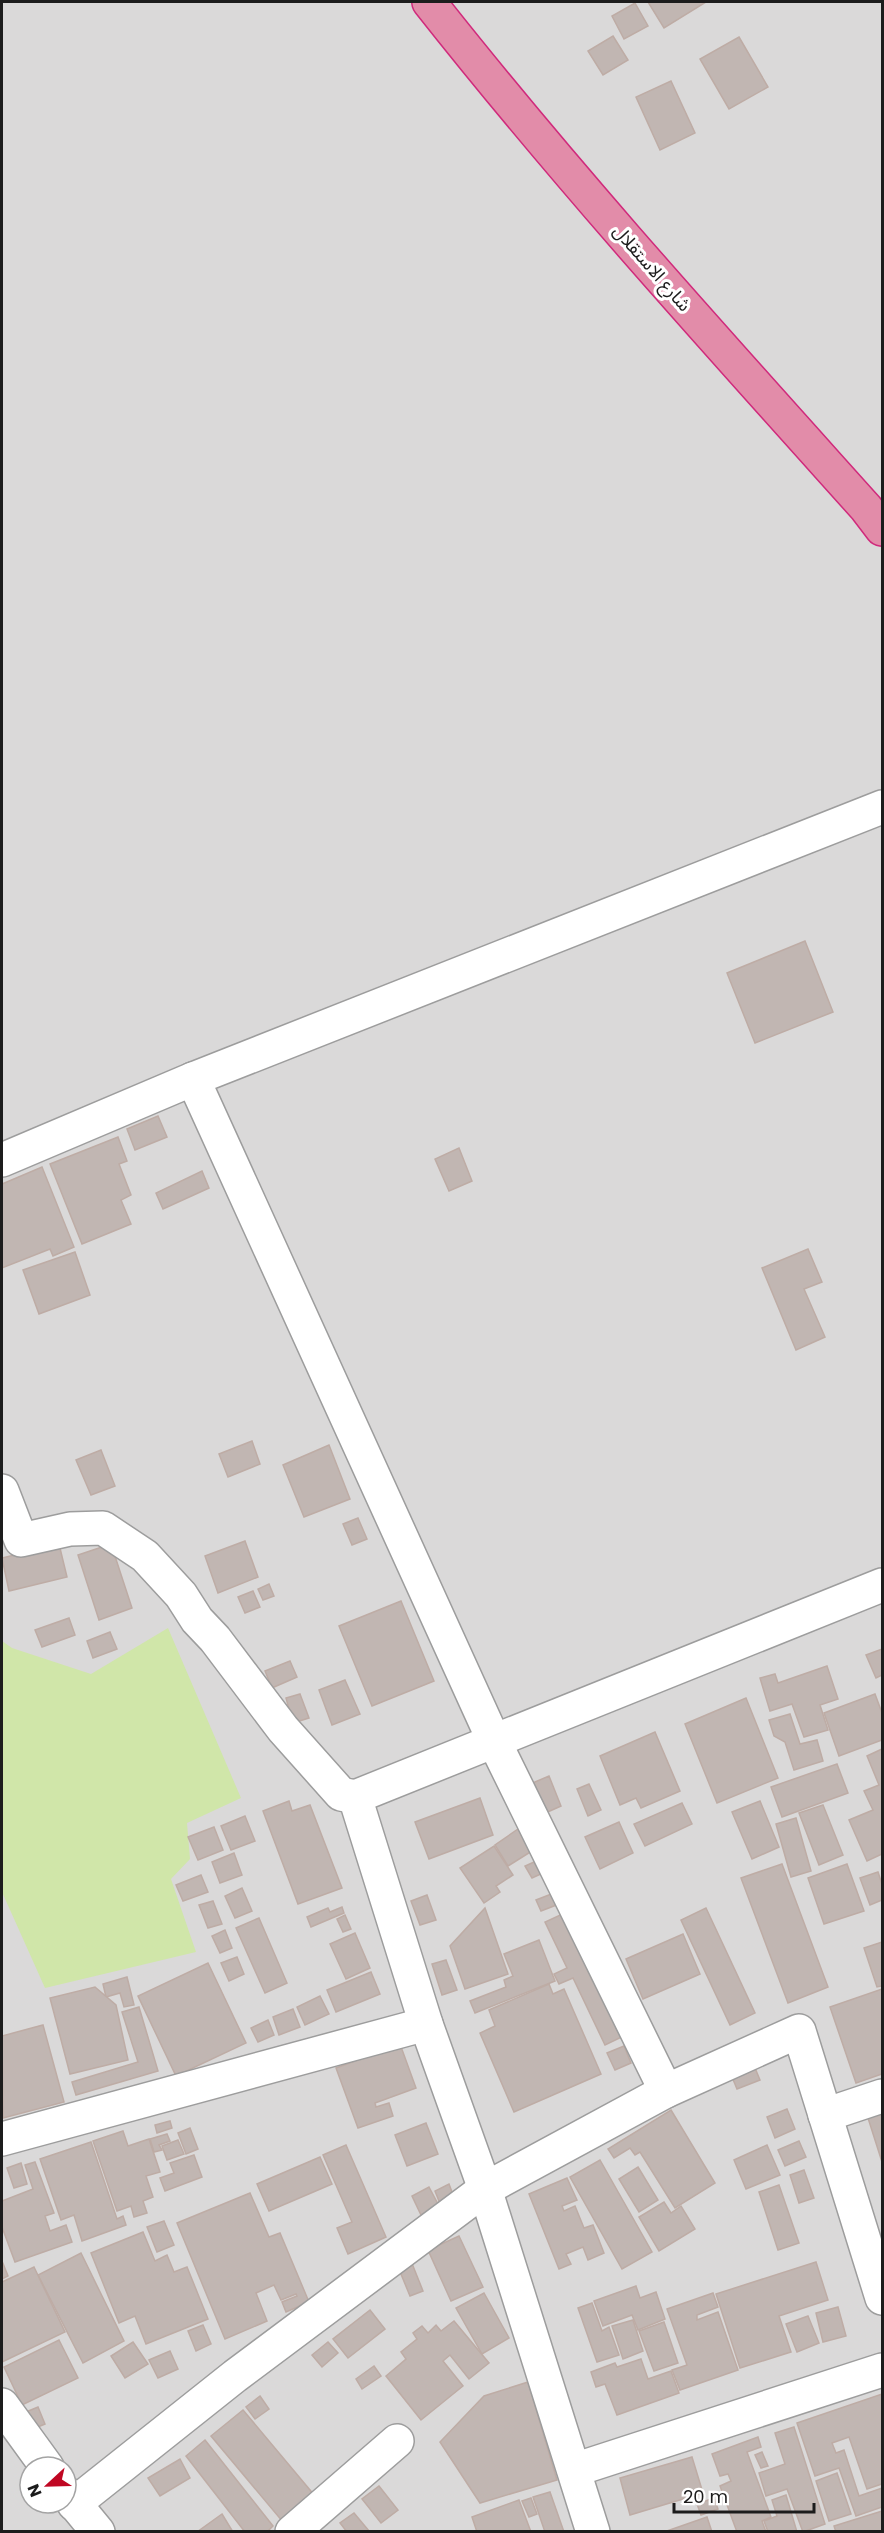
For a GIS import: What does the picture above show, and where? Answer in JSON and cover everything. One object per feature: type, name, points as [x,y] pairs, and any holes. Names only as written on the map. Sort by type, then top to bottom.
[{"type":"highway","name":"شارع الاستقلال","points":[[429,2],[486,75],[646,262],[866,508],[882,529]]},
{"type":"street","points":[[2,1160],[193,1079],[882,807]]},
{"type":"street","points":[[193,1079],[494,1741],[666,2091]]},
{"type":"street","points":[[2,1491],[21,1540],[70,1529],[103,1528],[146,1556],[181,1595],[197,1620],[215,1639],[283,1729],[341,1794],[355,1797],[882,1585]]},
{"type":"street","points":[[355,1797],[426,2024],[485,2189],[593,2532]]},
{"type":"street","points":[[2,2139],[426,2024]]},
{"type":"street","points":[[78,2492],[485,2189],[666,2091],[799,2031],[882,2298]]},
{"type":"street","points":[[825,2115],[882,2096]]},
{"type":"street","points":[[574,2470],[882,2370]]},
{"type":"street","points":[[2,2405],[38,2455]]},
{"type":"street","points":[[292,2532],[397,2440]]},
{"type":"street","points":[[78,2508],[98,2532]]},
{"type":"shaded area","points":[[2,2],[882,2],[882,2531],[2,2532]]},
{"type":"green space","points":[[168,1628],[241,1798],[187,1823],[190,1859],[171,1879],[196,1952],[45,1988],[2,1892],[2,1641],[12,1648],[91,1674]]},
{"type":"building","points":[[648,2],[706,2],[664,28]]},
{"type":"building","points":[[635,3],[648,26],[624,39],[612,16]]},
{"type":"building","points":[[613,36],[628,60],[603,75],[588,51]]},
{"type":"building","points":[[739,37],[768,87],[729,109],[700,59]]},
{"type":"building","points":[[671,81],[695,133],[660,150],[636,97]]},
{"type":"building","points":[[805,941],[833,1012],[755,1043],[727,973]]},
{"type":"building","points":[[158,1116],[167,1137],[135,1150],[127,1129]]},
{"type":"building","points":[[118,1137],[127,1161],[119,1164],[131,1195],[121,1200],[131,1224],[82,1244],[50,1164]]},
{"type":"building","points":[[459,1148],[472,1181],[449,1191],[435,1159]]},
{"type":"building","points":[[42,1167],[74,1247],[53,1256],[50,1249],[2,1268],[2,1184]]},
{"type":"building","points":[[202,1171],[209,1188],[163,1209],[156,1193]]},
{"type":"building","points":[[808,1249],[822,1282],[804,1289],[825,1337],[796,1350],[762,1268]]},
{"type":"building","points":[[75,1252],[90,1295],[39,1314],[23,1270]]},
{"type":"building","points":[[252,1441],[260,1464],[228,1477],[219,1454]]},
{"type":"building","points":[[329,1445],[350,1499],[304,1517],[283,1465]]},
{"type":"building","points":[[101,1450],[115,1486],[91,1495],[76,1460]]},
{"type":"building","points":[[358,1518],[367,1539],[352,1545],[343,1524]]},
{"type":"building","points":[[245,1541],[258,1577],[218,1593],[205,1556]]},
{"type":"building","points":[[59,1544],[67,1577],[9,1591],[2,1558]]},
{"type":"building","points":[[111,1544],[132,1608],[99,1620],[78,1555]]},
{"type":"building","points":[[269,1584],[274,1596],[263,1600],[258,1589]]},
{"type":"building","points":[[253,1591],[260,1607],[245,1613],[238,1597]]},
{"type":"building","points":[[401,1601],[434,1681],[372,1706],[339,1626]]},
{"type":"building","points":[[69,1618],[75,1635],[42,1647],[35,1630]]},
{"type":"building","points":[[110,1632],[117,1649],[93,1658],[87,1641]]},
{"type":"building","points":[[882,1649],[882,1675],[876,1678],[866,1655]]},
{"type":"building","points":[[290,1661],[297,1677],[272,1688],[265,1671]]},
{"type":"building","points":[[827,1666],[838,1699],[820,1705],[828,1730],[804,1737],[792,1704],[770,1711],[760,1678],[775,1674],[778,1683]]},
{"type":"building","points":[[345,1680],[360,1714],[332,1725],[319,1690]]},
{"type":"building","points":[[300,1694],[309,1718],[293,1723],[286,1698]]},
{"type":"building","points":[[875,1694],[882,1713],[882,1740],[839,1756],[824,1713]]},
{"type":"building","points":[[746,1698],[778,1778],[717,1803],[685,1724]]},
{"type":"building","points":[[790,1714],[800,1744],[817,1740],[823,1761],[794,1770],[785,1742],[774,1736],[769,1720]]},
{"type":"building","points":[[655,1732],[680,1791],[641,1808],[636,1798],[620,1805],[600,1756]]},
{"type":"building","points":[[882,1749],[882,1854],[867,1861],[849,1820],[873,1810],[864,1791],[879,1785],[867,1756]]},
{"type":"building","points":[[837,1764],[848,1793],[782,1817],[771,1787]]},
{"type":"building","points":[[549,1776],[561,1806],[541,1815],[528,1785]]},
{"type":"building","points":[[589,1784],[601,1810],[588,1816],[577,1789]]},
{"type":"building","points":[[480,1798],[493,1835],[429,1859],[415,1822]]},
{"type":"building","points":[[289,1801],[292,1811],[310,1805],[342,1888],[298,1904],[263,1811]]},
{"type":"building","points":[[760,1801],[779,1847],[752,1859],[732,1812]]},
{"type":"building","points":[[682,1803],[692,1824],[645,1846],[634,1824]]},
{"type":"building","points":[[823,1805],[843,1855],[819,1865],[799,1813]]},
{"type":"building","points":[[245,1816],[255,1841],[231,1850],[221,1826]]},
{"type":"building","points":[[796,1818],[811,1871],[791,1877],[776,1824]]},
{"type":"building","points":[[619,1822],[633,1853],[600,1869],[585,1837]]},
{"type":"building","points":[[214,1827],[223,1850],[198,1860],[188,1837]]},
{"type":"building","points":[[518,1829],[532,1851],[508,1866],[495,1845]]},
{"type":"building","points":[[494,1846],[513,1875],[496,1886],[500,1892],[484,1903],[460,1868]]},
{"type":"building","points":[[234,1853],[242,1875],[220,1883],[212,1862]]},
{"type":"building","points":[[534,1862],[541,1874],[532,1878],[525,1866]]},
{"type":"building","points":[[782,1864],[828,1987],[788,2003],[741,1878]]},
{"type":"building","points":[[847,1864],[864,1911],[824,1924],[808,1878]]},
{"type":"building","points":[[878,1872],[882,1884],[882,1900],[870,1905],[860,1878]]},
{"type":"building","points":[[201,1875],[208,1892],[183,1901],[176,1885]]},
{"type":"building","points":[[242,1888],[252,1911],[235,1918],[225,1896]]},
{"type":"building","points":[[554,1893],[559,1904],[541,1911],[536,1900]]},
{"type":"building","points":[[427,1895],[436,1920],[420,1925],[411,1901]]},
{"type":"building","points":[[213,1901],[222,1924],[208,1928],[199,1905]]},
{"type":"building","points":[[342,1907],[344,1913],[311,1927],[307,1917],[328,1908],[330,1912]]},
{"type":"building","points":[[485,1908],[508,1974],[465,1989],[450,1946]]},
{"type":"building","points":[[706,1908],[755,2013],[730,2025],[681,1920]]},
{"type":"building","points":[[569,1911],[628,2034],[605,2045],[573,1978],[559,1984],[554,1974],[567,1968],[545,1922]]},
{"type":"building","points":[[345,1915],[351,1929],[343,1932],[337,1919]]},
{"type":"building","points":[[259,1918],[287,1983],[265,1993],[236,1928]]},
{"type":"building","points":[[225,1930],[232,1948],[220,1953],[212,1936]]},
{"type":"building","points":[[355,1933],[370,1968],[346,1979],[330,1944]]},
{"type":"building","points":[[683,1934],[700,1974],[643,1999],[626,1959]]},
{"type":"building","points":[[539,1940],[555,1981],[475,2013],[470,2001],[506,1987],[504,1980],[513,1976],[504,1954]]},
{"type":"building","points":[[882,1942],[882,1986],[877,1987],[864,1948]]},
{"type":"building","points":[[237,1957],[244,1974],[229,1981],[221,1963]]},
{"type":"building","points":[[446,1960],[457,1990],[442,1995],[432,1964]]},
{"type":"building","points":[[208,1963],[246,2043],[176,2076],[138,1996]]},
{"type":"building","points":[[371,1972],[380,1994],[336,2012],[327,1990]]},
{"type":"building","points":[[127,1977],[134,2005],[124,2007],[120,1993],[106,1997],[103,1984]]},
{"type":"building","points":[[549,1984],[553,1994],[564,1989],[601,2074],[514,2112],[480,2033],[495,2026],[489,2010]]},
{"type":"building","points":[[95,1987],[116,2005],[128,2060],[70,2074],[50,1998]]},
{"type":"building","points":[[882,1989],[882,2074],[856,2083],[830,2007]]},
{"type":"building","points":[[320,1996],[329,2014],[305,2025],[297,2007]]},
{"type":"building","points":[[139,2007],[158,2071],[76,2095],[72,2082],[138,2062],[122,2012]]},
{"type":"building","points":[[293,2009],[300,2027],[279,2035],[273,2017]]},
{"type":"building","points":[[268,2020],[274,2035],[258,2042],[251,2028]]},
{"type":"building","points":[[43,2025],[64,2102],[3,2118],[2,2036]]},
{"type":"building","points":[[400,2044],[416,2088],[375,2103],[376,2107],[389,2103],[393,2116],[358,2128],[336,2068]]},
{"type":"building","points":[[624,2046],[631,2063],[615,2070],[607,2053]]},
{"type":"building","points":[[753,2063],[760,2080],[737,2089],[730,2072]]},
{"type":"building","points":[[787,2109],[795,2129],[775,2138],[767,2117]]},
{"type":"building","points":[[671,2110],[715,2183],[675,2208],[640,2152],[635,2155],[630,2148],[614,2158],[608,2149]]},
{"type":"building","points":[[882,2113],[882,2162],[868,2118]]},
{"type":"building","points":[[170,2121],[172,2128],[157,2133],[155,2125]]},
{"type":"building","points":[[426,2123],[438,2154],[407,2166],[395,2135]]},
{"type":"building","points":[[190,2128],[198,2149],[186,2154],[178,2133]]},
{"type":"building","points":[[123,2131],[128,2146],[149,2139],[160,2172],[146,2176],[153,2197],[143,2201],[147,2213],[134,2217],[131,2206],[117,2211],[93,2141]]},
{"type":"building","points":[[167,2134],[170,2141],[159,2145],[162,2150],[154,2152],[150,2139]]},
{"type":"building","points":[[178,2140],[184,2154],[167,2160],[162,2146]]},
{"type":"building","points":[[799,2141],[806,2157],[785,2166],[778,2150]]},
{"type":"building","points":[[91,2142],[117,2219],[123,2216],[126,2225],[82,2241],[74,2215],[61,2220],[40,2159]]},
{"type":"building","points":[[346,2145],[386,2237],[348,2254],[337,2228],[352,2222],[323,2155]]},
{"type":"building","points":[[767,2145],[780,2175],[746,2189],[734,2160]]},
{"type":"building","points":[[194,2155],[202,2177],[165,2191],[160,2178],[174,2173],[170,2163]]},
{"type":"building","points":[[320,2157],[332,2184],[269,2211],[257,2184]]},
{"type":"building","points":[[600,2160],[652,2252],[622,2269],[570,2177]]},
{"type":"building","points":[[35,2162],[54,2213],[45,2216],[50,2231],[66,2225],[72,2242],[15,2262],[2,2227],[2,2201],[33,2189],[25,2165]]},
{"type":"building","points":[[21,2163],[27,2184],[14,2188],[7,2168]]},
{"type":"building","points":[[638,2167],[658,2200],[639,2212],[619,2179]]},
{"type":"building","points":[[804,2170],[814,2198],[799,2203],[790,2175]]},
{"type":"building","points":[[567,2178],[577,2200],[562,2206],[564,2211],[575,2206],[584,2228],[593,2225],[604,2253],[588,2260],[583,2247],[566,2254],[571,2264],[559,2269],[529,2194]]},
{"type":"building","points":[[449,2184],[455,2200],[441,2206],[435,2191]]},
{"type":"building","points":[[779,2185],[799,2243],[778,2250],[759,2192]]},
{"type":"building","points":[[429,2187],[439,2206],[421,2215],[412,2196]]},
{"type":"building","points":[[250,2193],[269,2237],[280,2233],[309,2302],[286,2312],[282,2302],[297,2296],[296,2294],[281,2300],[274,2285],[256,2293],[267,2321],[225,2339],[177,2223]]},
{"type":"building","points":[[664,2202],[671,2213],[681,2206],[695,2229],[659,2251],[639,2217]]},
{"type":"building","points":[[164,2221],[174,2245],[157,2252],[147,2227]]},
{"type":"building","points":[[143,2232],[155,2261],[167,2255],[174,2272],[187,2267],[208,2319],[146,2344],[135,2316],[119,2323],[91,2253]]},
{"type":"building","points":[[459,2236],[483,2287],[451,2301],[428,2250]]},
{"type":"building","points":[[81,2253],[124,2341],[83,2363],[38,2275]]},
{"type":"building","points":[[409,2256],[423,2291],[410,2296],[396,2262]]},
{"type":"building","points":[[2,2261],[8,2276],[2,2279]]},
{"type":"building","points":[[816,2262],[828,2300],[779,2316],[791,2352],[740,2368],[716,2294]]},
{"type":"building","points":[[34,2267],[65,2332],[2,2362],[2,2282]]},
{"type":"building","points":[[636,2286],[640,2298],[656,2292],[665,2319],[638,2330],[632,2315],[603,2326],[594,2301]]},
{"type":"building","points":[[484,2293],[509,2338],[482,2354],[456,2308]]},
{"type":"building","points":[[713,2293],[718,2307],[697,2315],[697,2320],[718,2312],[738,2370],[680,2390],[672,2370],[687,2365],[667,2309]]},
{"type":"building","points":[[592,2303],[602,2331],[609,2327],[619,2355],[597,2362],[578,2308]]},
{"type":"building","points":[[838,2307],[846,2336],[823,2342],[816,2313]]},
{"type":"building","points":[[370,2310],[385,2329],[348,2358],[333,2339]]},
{"type":"building","points":[[808,2316],[819,2343],[797,2352],[786,2324]]},
{"type":"building","points":[[633,2320],[643,2351],[623,2359],[612,2326]]},
{"type":"building","points":[[454,2321],[489,2363],[469,2379],[450,2355],[443,2361],[463,2386],[421,2420],[386,2376],[406,2359],[401,2352],[417,2339],[413,2333],[422,2326],[428,2333],[436,2325],[441,2331]]},
{"type":"building","points":[[664,2322],[678,2363],[654,2371],[639,2331]]},
{"type":"building","points":[[203,2325],[211,2344],[196,2351],[188,2331]]},
{"type":"building","points":[[59,2340],[78,2378],[22,2405],[4,2367]]},
{"type":"building","points":[[133,2342],[148,2364],[125,2378],[111,2356]]},
{"type":"building","points":[[328,2342],[338,2353],[322,2367],[312,2355]]},
{"type":"building","points":[[170,2351],[178,2369],[158,2378],[149,2360]]},
{"type":"building","points":[[641,2359],[648,2379],[671,2371],[679,2393],[617,2415],[605,2384],[596,2387],[591,2372],[615,2363],[617,2367]]},
{"type":"building","points":[[374,2366],[381,2376],[362,2389],[356,2379]]},
{"type":"building","points":[[528,2382],[557,2480],[480,2503],[440,2442],[484,2396]]},
{"type":"building","points":[[882,2394],[882,2484],[867,2489],[849,2437],[832,2443],[836,2453],[844,2450],[859,2496],[882,2488],[882,2507],[856,2516],[839,2468],[815,2476],[797,2423]]},
{"type":"building","points":[[260,2396],[269,2409],[255,2419],[246,2407]]},
{"type":"building","points":[[38,2407],[45,2424],[33,2429],[26,2412]]},
{"type":"building","points":[[243,2410],[315,2496],[283,2522],[211,2436]]},
{"type":"building","points":[[794,2427],[825,2524],[803,2532],[787,2489],[766,2496],[759,2473],[785,2464],[775,2433]]},
{"type":"building","points":[[758,2437],[761,2447],[747,2452],[771,2517],[762,2521],[766,2532],[737,2532],[720,2486],[731,2481],[728,2474],[720,2476],[712,2454]]},
{"type":"building","points":[[205,2440],[273,2526],[267,2532],[245,2532],[186,2456]]},
{"type":"building","points":[[762,2452],[768,2466],[761,2468],[755,2455]]},
{"type":"building","points":[[692,2457],[703,2493],[630,2515],[620,2478]]},
{"type":"building","points":[[180,2459],[190,2478],[160,2496],[148,2478]]},
{"type":"building","points":[[837,2473],[851,2514],[829,2521],[816,2481]]},
{"type":"building","points":[[379,2486],[398,2510],[381,2523],[362,2499]]},
{"type":"building","points":[[550,2492],[564,2532],[545,2532],[533,2497]]},
{"type":"building","points":[[786,2495],[797,2532],[768,2532],[764,2521],[777,2516],[772,2500]]},
{"type":"building","points":[[531,2498],[537,2514],[529,2517],[522,2501]]},
{"type":"building","points":[[714,2498],[718,2509],[701,2515],[697,2504]]},
{"type":"building","points":[[519,2500],[531,2532],[477,2532],[472,2517]]},
{"type":"building","points":[[882,2511],[882,2532],[836,2532],[834,2526]]},
{"type":"building","points":[[354,2513],[368,2532],[347,2532],[340,2523]]},
{"type":"building","points":[[222,2514],[233,2532],[197,2532]]},
{"type":"building","points":[[707,2517],[712,2532],[664,2532]]}]
